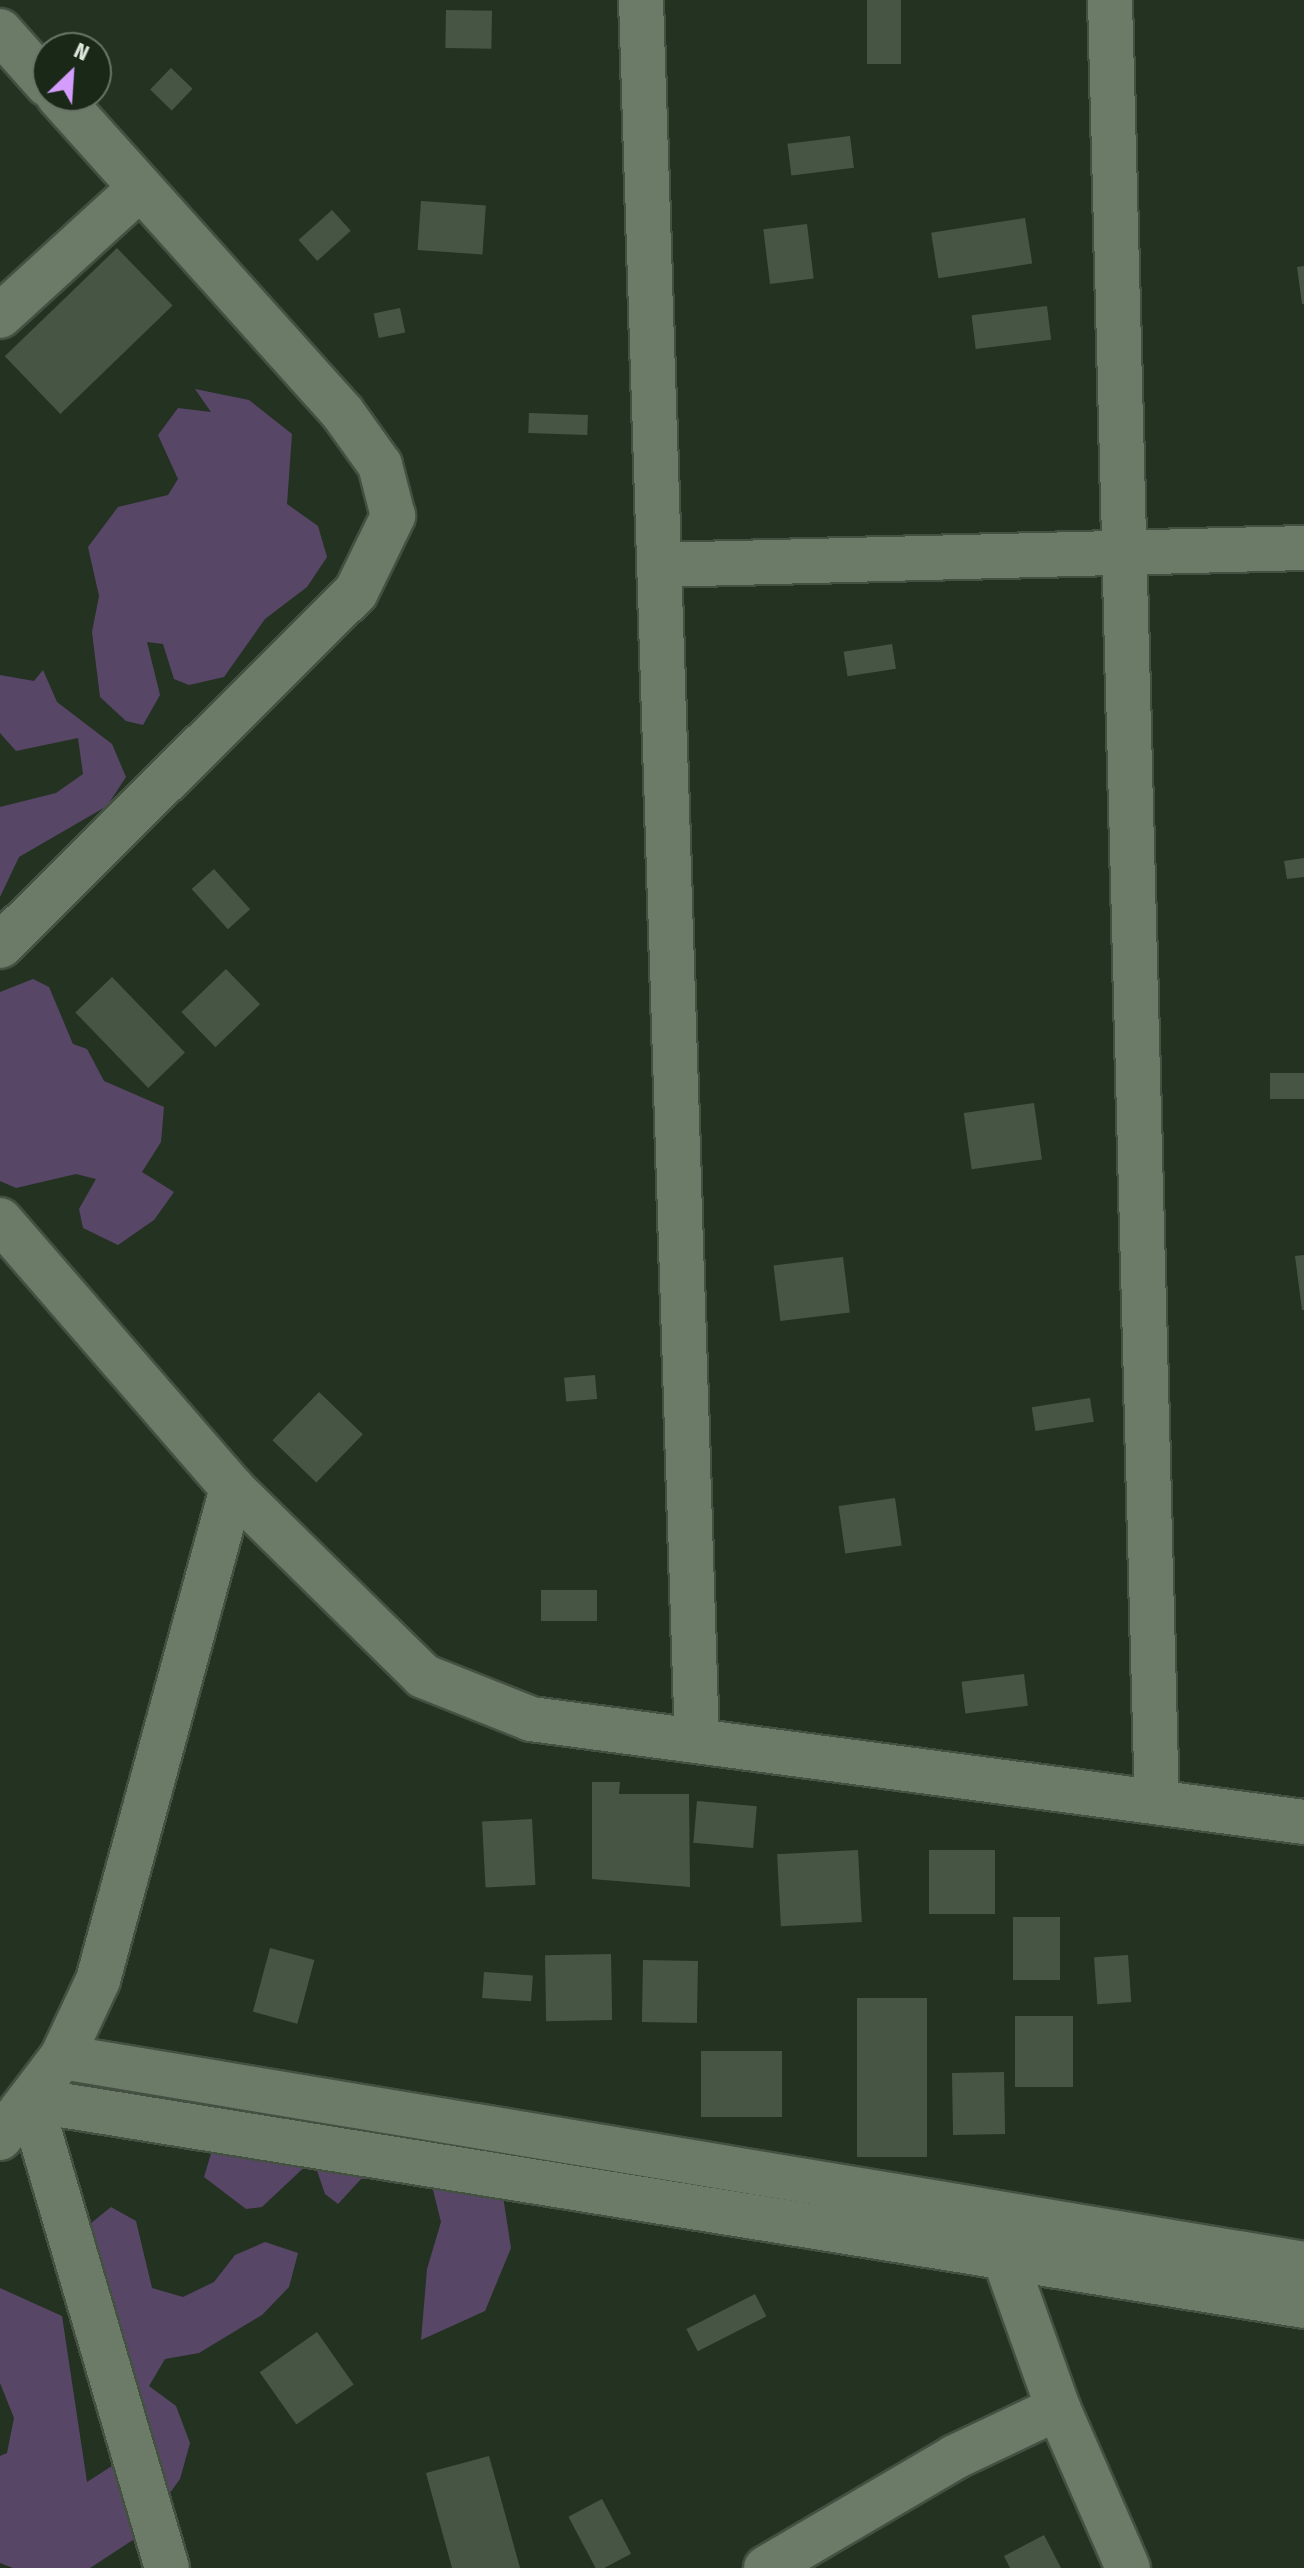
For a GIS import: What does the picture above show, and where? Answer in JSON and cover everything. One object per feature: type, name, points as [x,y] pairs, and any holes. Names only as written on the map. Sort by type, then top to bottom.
[{"type":"street","points":[[641,0],[697,1741]]},
{"type":"street","points":[[1110,0],[1157,1801]]},
{"type":"street","points":[[0,31],[32,67]]},
{"type":"street","points":[[0,946],[356,592],[393,516],[380,465],[342,412],[72,112]]},
{"type":"street","points":[[0,316],[140,188]]},
{"type":"street","points":[[659,565],[1304,548]]},
{"type":"street","points":[[0,1220],[232,1488],[423,1676],[531,1719],[1304,1822]]},
{"type":"street","points":[[0,2138],[62,2057],[98,1980],[232,1488]]},
{"type":"street","points":[[62,2057],[1304,2264]]},
{"type":"street","points":[[30,2100],[1304,2306]]},
{"type":"street","points":[[30,2100],[167,2568]]},
{"type":"street","points":[[1005,2259],[1058,2408],[1128,2568]]},
{"type":"street","points":[[766,2568],[968,2450],[1058,2408]]},
{"type":"shaded area","points":[[195,389],[249,400],[292,434],[287,504],[318,526],[327,557],[307,587],[265,619],[224,677],[189,685],[174,679],[163,644],[147,642],[160,695],[143,725],[126,721],[100,697],[92,632],[99,596],[88,547],[118,507],[168,495],[178,479],[158,435],[178,408],[211,412]]},
{"type":"shaded area","points":[[43,670],[57,702],[112,744],[126,777],[107,806],[19,857],[0,897],[0,807],[56,793],[83,774],[78,738],[16,751],[0,733],[0,675],[34,681]]},
{"type":"shaded area","points":[[33,979],[49,987],[73,1044],[87,1049],[104,1081],[164,1107],[161,1142],[142,1172],[174,1192],[154,1220],[118,1245],[83,1228],[79,1209],[96,1179],[76,1174],[16,1188],[0,1181],[0,992]]},
{"type":"shaded area","points":[[213,2147],[500,2177],[511,2248],[485,2311],[421,2340],[427,2269],[441,2222],[429,2174],[361,2179],[338,2204],[325,2194],[313,2159],[262,2207],[246,2209],[204,2177]]},
{"type":"shaded area","points":[[111,2207],[136,2221],[152,2288],[183,2297],[214,2282],[235,2255],[265,2242],[298,2253],[289,2287],[262,2315],[199,2353],[165,2359],[149,2386],[176,2406],[190,2443],[180,2479],[139,2536],[90,2568],[13,2568],[0,2563],[0,2456],[7,2453],[14,2418],[0,2383],[0,2288],[62,2316],[87,2482],[115,2464],[85,2228]]},
{"type":"building","points":[[867,0],[901,0],[901,64],[867,64]]},
{"type":"building","points":[[446,10],[492,11],[491,49],[445,48]]},
{"type":"building","points":[[171,68],[193,89],[172,110],[150,90]]},
{"type":"building","points":[[850,136],[854,168],[791,175],[787,144]]},
{"type":"building","points":[[421,201],[486,206],[482,254],[418,250]]},
{"type":"building","points":[[332,210],[351,231],[317,261],[299,240]]},
{"type":"building","points":[[1025,218],[1032,263],[938,278],[931,233]]},
{"type":"building","points":[[807,224],[814,279],[770,284],[763,229]]},
{"type":"building","points":[[117,248],[173,306],[60,414],[5,356]]},
{"type":"building","points":[[1304,266],[1304,304],[1302,304],[1297,267]]},
{"type":"building","points":[[1047,306],[1051,340],[976,349],[972,315]]},
{"type":"building","points":[[400,308],[405,332],[379,338],[374,314]]},
{"type":"building","points":[[529,413],[588,415],[587,435],[528,433]]},
{"type":"building","points":[[892,644],[896,669],[848,676],[844,652]]},
{"type":"building","points":[[1304,858],[1304,877],[1287,879],[1284,861]]},
{"type":"building","points":[[214,869],[250,909],[228,929],[192,889]]},
{"type":"building","points":[[226,969],[260,1004],[215,1047],[181,1012]]},
{"type":"building","points":[[112,977],[185,1053],[148,1088],[75,1012]]},
{"type":"building","points":[[1270,1073],[1304,1073],[1304,1099],[1270,1099]]},
{"type":"building","points":[[1034,1103],[1042,1159],[972,1169],[964,1113]]},
{"type":"building","points":[[1304,1255],[1304,1310],[1302,1310],[1295,1256]]},
{"type":"building","points":[[843,1257],[850,1313],[780,1321],[774,1266]]},
{"type":"building","points":[[595,1375],[597,1399],[566,1402],[564,1378]]},
{"type":"building","points":[[319,1392],[363,1434],[316,1483],[272,1440]]},
{"type":"building","points":[[1090,1398],[1094,1422],[1035,1431],[1032,1407]]},
{"type":"building","points":[[895,1498],[902,1546],[845,1553],[839,1506]]},
{"type":"building","points":[[541,1590],[597,1590],[597,1621],[541,1621]]},
{"type":"building","points":[[1024,1674],[1028,1706],[965,1713],[961,1682]]},
{"type":"building","points":[[592,1782],[620,1782],[619,1794],[689,1794],[690,1887],[592,1879]]},
{"type":"building","points":[[697,1801],[757,1806],[753,1848],[693,1843]]},
{"type":"building","points":[[532,1819],[535,1885],[486,1888],[482,1822]]},
{"type":"building","points":[[858,1850],[862,1922],[781,1926],[777,1854]]},
{"type":"building","points":[[929,1850],[995,1850],[995,1914],[929,1914]]},
{"type":"building","points":[[1013,1917],[1060,1917],[1060,1980],[1013,1980]]},
{"type":"building","points":[[270,1948],[314,1960],[297,2024],[253,2012]]},
{"type":"building","points":[[611,1954],[612,2020],[546,2021],[545,1955]]},
{"type":"building","points":[[1128,1955],[1131,2002],[1097,2004],[1094,1957]]},
{"type":"building","points":[[643,1960],[698,1961],[697,2023],[642,2022]]},
{"type":"building","points":[[484,1972],[533,1975],[531,2001],[482,1998]]},
{"type":"building","points":[[857,1998],[927,1998],[927,2157],[857,2157]]},
{"type":"building","points":[[1015,2016],[1073,2016],[1073,2087],[1015,2087]]},
{"type":"building","points":[[701,2051],[782,2051],[782,2117],[701,2117]]},
{"type":"building","points":[[1004,2072],[1005,2134],[953,2135],[952,2073]]},
{"type":"building","points":[[755,2294],[766,2316],[698,2351],[686,2329]]},
{"type":"building","points":[[317,2332],[354,2384],[296,2425],[260,2372]]},
{"type":"building","points":[[489,2456],[520,2568],[452,2568],[426,2473]]},
{"type":"building","points":[[602,2499],[631,2554],[604,2568],[596,2568],[568,2517]]},
{"type":"building","points":[[1044,2535],[1061,2568],[1010,2568],[1004,2556]]}]
